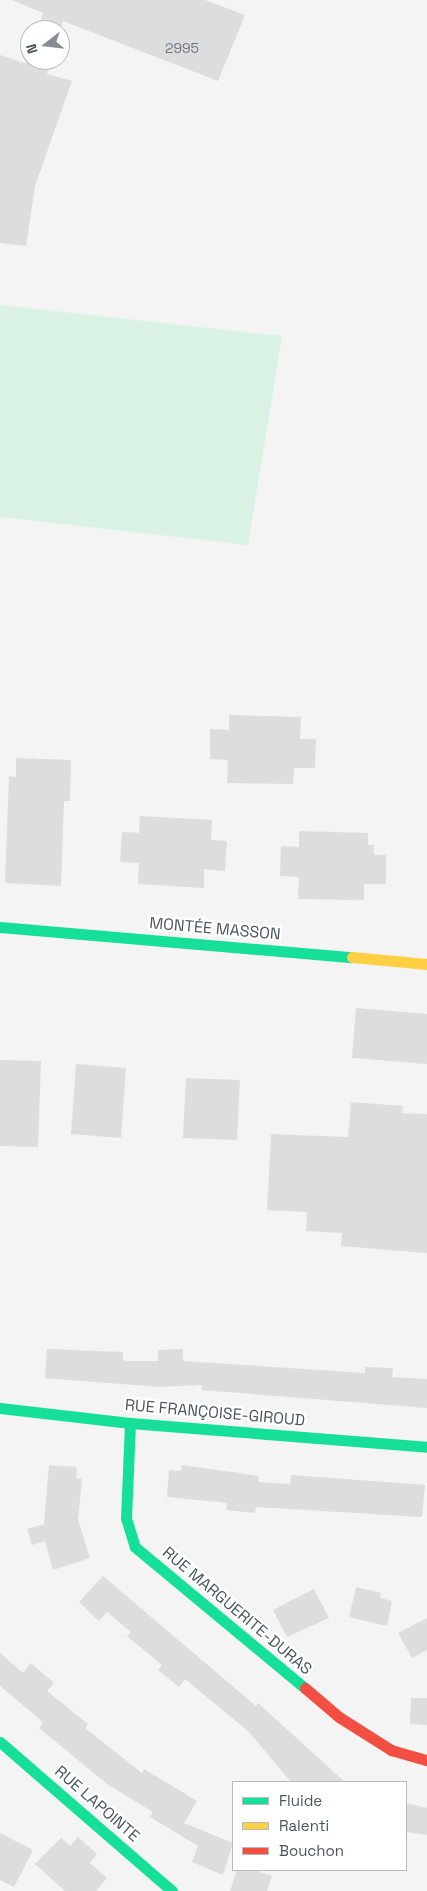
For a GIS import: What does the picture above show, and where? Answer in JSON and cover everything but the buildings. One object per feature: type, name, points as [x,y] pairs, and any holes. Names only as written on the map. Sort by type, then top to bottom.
[{"type":"street","name":"MONTÉE MASSON","points":[[0,927],[427,964]]},
{"type":"street","name":"RUE FRANÇOISE-GIROUD","points":[[0,1408],[130,1423],[427,1447]]},
{"type":"street","name":"RUE MARGUERITE-DURAS","points":[[130,1423],[126,1518],[135,1547],[339,1717],[391,1750],[427,1760]]},
{"type":"street","name":"RUE LAPOINTE","points":[[0,1742],[172,1891]]},
{"type":"green space","points":[[0,305],[282,336],[248,545],[0,517]]},
{"type":"traffic: fast","points":[[0,927],[352,957]]},
{"type":"traffic: fast","points":[[0,1408],[130,1423],[427,1447]]},
{"type":"traffic: fast","points":[[130,1423],[126,1518],[135,1547],[305,1688]]},
{"type":"traffic: fast","points":[[0,1742],[172,1891]]},
{"type":"traffic: slow","points":[[352,957],[427,964]]},
{"type":"traffic: jam","points":[[305,1688],[339,1717],[391,1750],[427,1760]]}]
